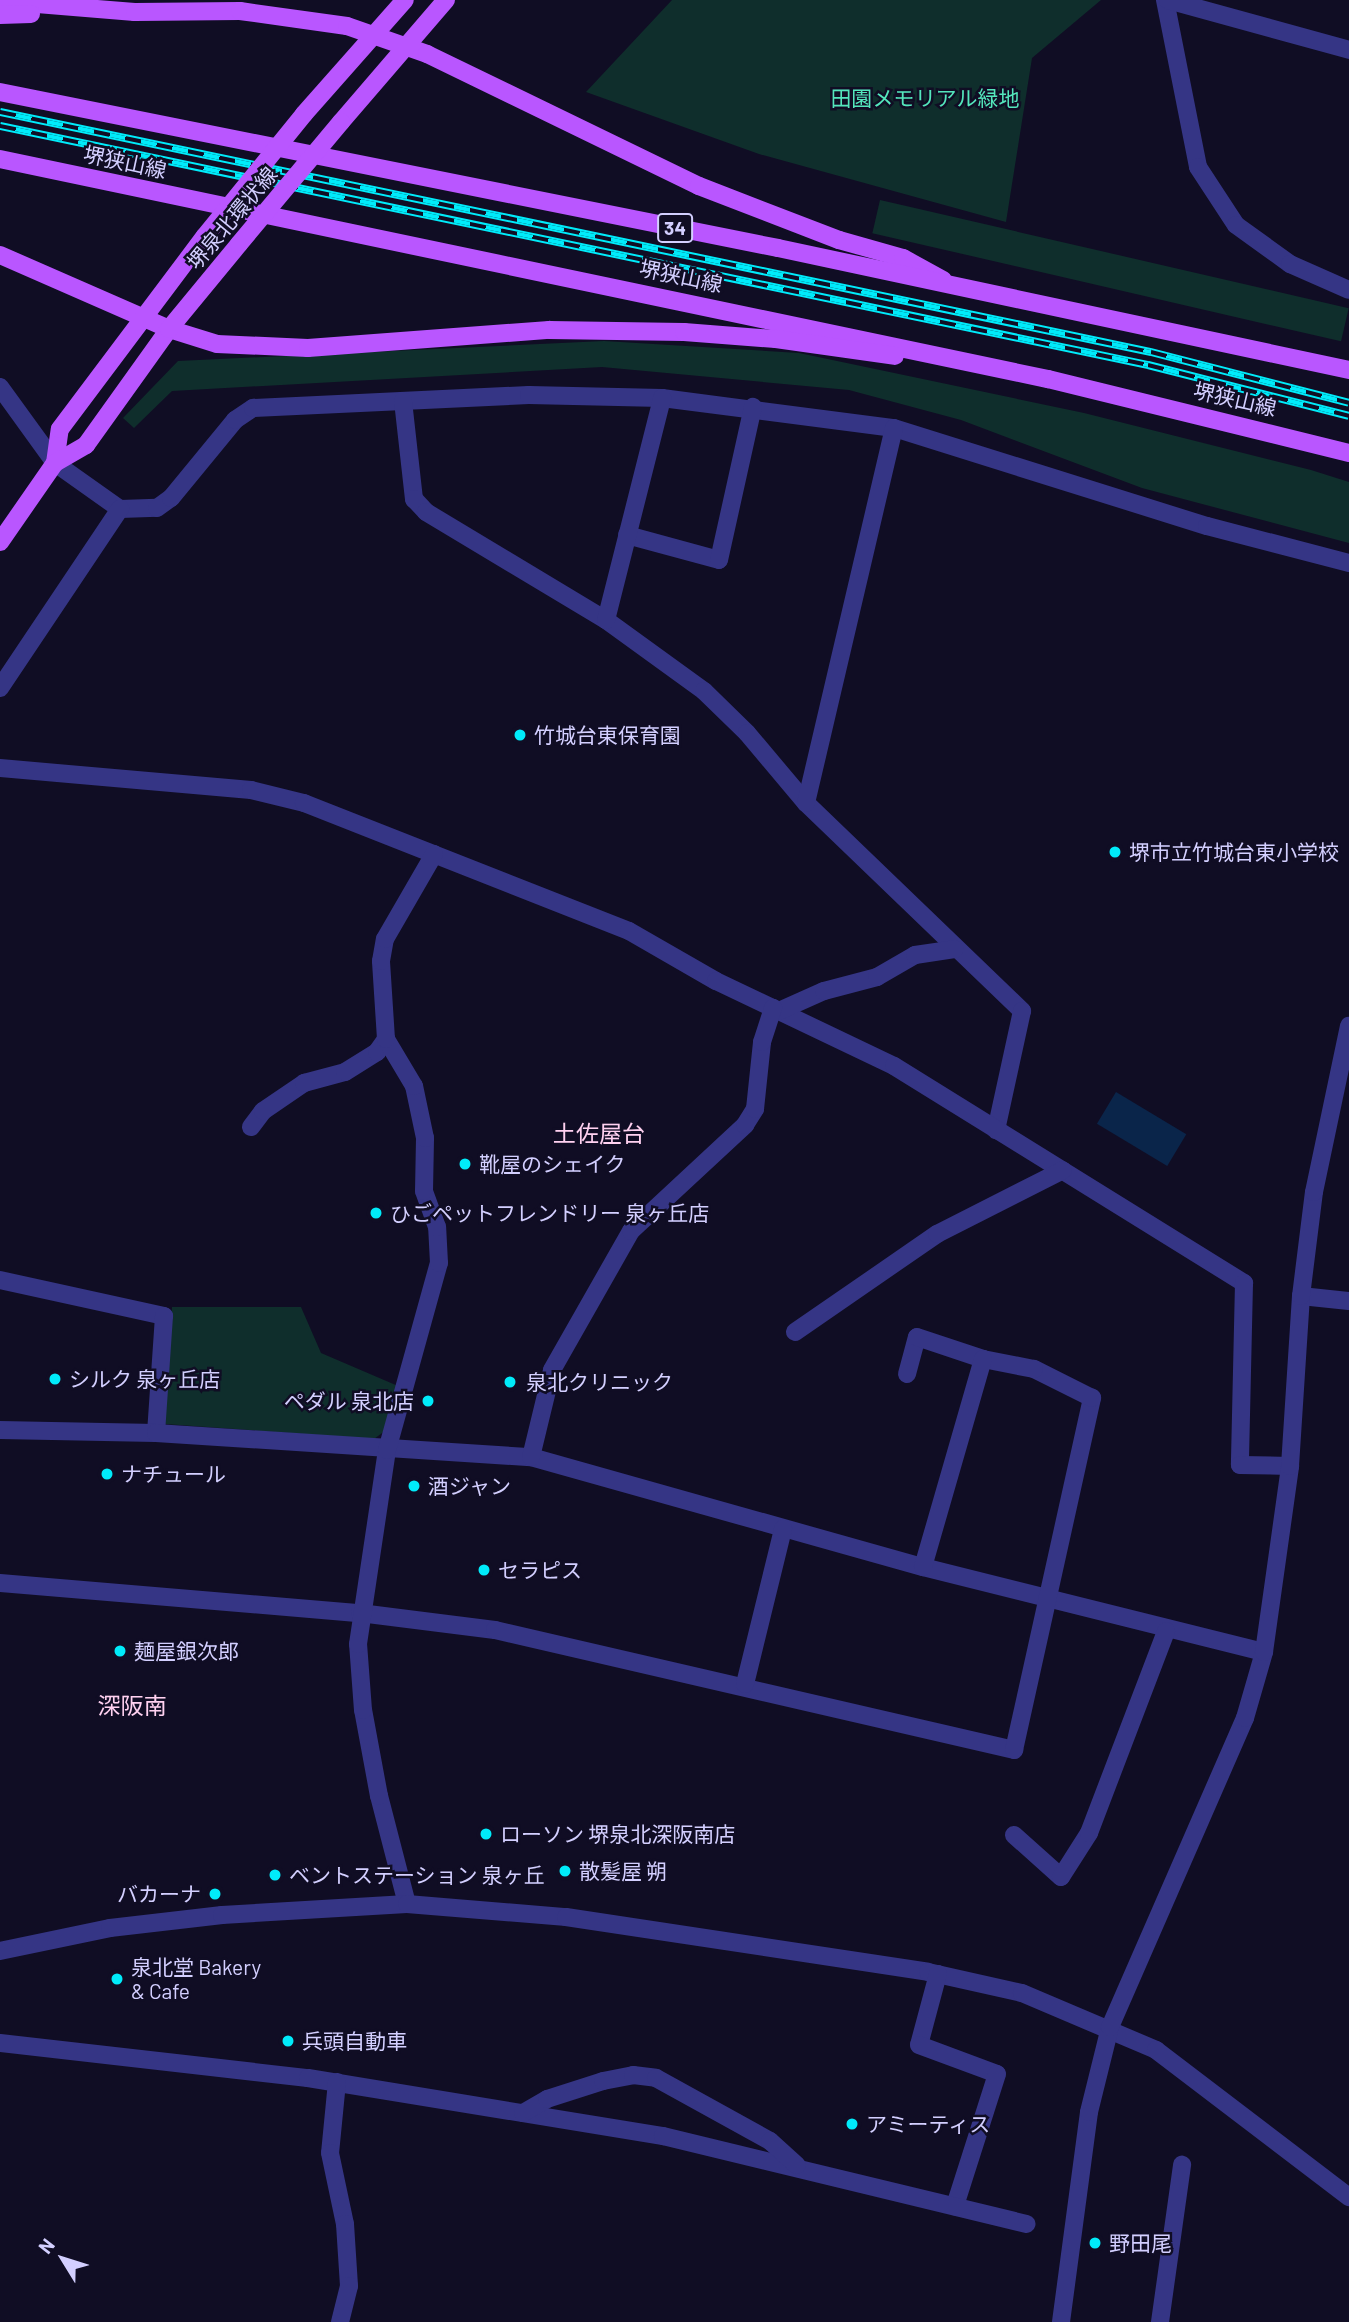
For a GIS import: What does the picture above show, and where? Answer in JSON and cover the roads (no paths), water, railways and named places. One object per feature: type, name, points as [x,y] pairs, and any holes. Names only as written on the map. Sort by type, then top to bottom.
[{"type":"main road","name":"堺泉北環状線","points":[[55,463],[60,429],[142,315],[304,114],[405,0]]},
{"type":"main road","name":"堺泉北環状線","points":[[0,542],[55,463],[86,444],[169,329],[446,0]]},
{"type":"main road","points":[[0,1],[135,12]]},
{"type":"main road","points":[[0,15],[240,11],[323,22],[372,35],[405,46],[699,186],[839,240],[903,258],[958,289]]},
{"type":"main road","name":"堺狭山線","points":[[0,92],[1349,370]]},
{"type":"main road","name":"堺狭山線","points":[[0,159],[1048,379],[1344,451]]},
{"type":"main road","points":[[0,255],[169,329],[217,344],[265,349],[549,330],[684,332],[776,339],[1048,379]]},
{"type":"street","points":[[1349,50],[1167,0],[1198,167],[1236,225],[1290,264],[1349,290]]},
{"type":"street","points":[[0,387],[55,463],[120,509],[157,508],[171,498],[235,420],[253,408],[528,395],[662,398],[753,407],[894,428],[1219,530],[1349,563]]},
{"type":"street","points":[[606,620],[662,398]]},
{"type":"street","points":[[403,401],[414,499],[426,512],[606,620],[704,691],[747,733],[806,803],[1022,1011],[996,1130]]},
{"type":"street","points":[[627,534],[719,560],[753,407]]},
{"type":"street","points":[[806,803],[894,428]]},
{"type":"street","points":[[0,688],[120,509]]},
{"type":"street","points":[[0,768],[251,790],[303,803],[629,931],[776,1009],[894,1066],[1244,1283],[1240,1465],[1290,1466]]},
{"type":"street","points":[[407,1905],[363,1710],[360,1613],[387,1450],[439,1263],[437,1227],[424,1191],[425,1138],[414,1086],[386,1039],[381,961],[385,939],[433,854]]},
{"type":"street","points":[[531,1457],[552,1370],[631,1231],[745,1125],[755,1109],[762,1042],[776,1009],[824,991],[877,977],[915,955],[955,948]]},
{"type":"street","points":[[1061,2322],[1089,2112],[1110,2027],[1245,1718],[1264,1652],[1290,1466],[1301,1296],[1314,1192],[1349,1026]]},
{"type":"street","points":[[251,1127],[263,1111],[304,1083],[345,1072],[377,1052],[386,1039]]},
{"type":"street","points":[[795,1332],[937,1234],[1063,1170]]},
{"type":"street","points":[[0,1280],[164,1316],[156,1433]]},
{"type":"street","points":[[1301,1296],[1349,1301]]},
{"type":"street","points":[[0,1583],[360,1613],[495,1630],[745,1684],[1014,1750],[1092,1398],[1034,1369],[983,1359],[917,1337],[907,1374]]},
{"type":"street","points":[[923,1567],[983,1359]]},
{"type":"street","points":[[0,1430],[156,1433],[387,1450],[531,1457],[923,1567],[1166,1631],[1264,1652]]},
{"type":"street","points":[[745,1684],[783,1529]]},
{"type":"street","points":[[1014,1835],[1061,1878],[1090,1833],[1166,1631]]},
{"type":"street","points":[[0,1951],[123,1927],[407,1905],[566,1917],[938,1974],[1022,1993],[1110,2027],[1156,2050],[1213,2089],[1349,2197]]},
{"type":"street","points":[[938,1974],[919,2045],[997,2074],[955,2206]]},
{"type":"street","points":[[0,2043],[125,2054],[337,2082],[663,2136],[797,2165],[1027,2224]]},
{"type":"street","points":[[523,2113],[547,2099],[603,2081],[633,2075],[656,2078],[770,2141],[797,2165]]},
{"type":"street","points":[[337,2082],[330,2153],[345,2224],[349,2286],[340,2322]]},
{"type":"street","points":[[1160,2322],[1182,2165]]},
{"type":"water","points":[[1116,1092],[1186,1134],[1167,1166],[1097,1124]]},
{"type":"railway","points":[[0,112],[1151,352],[1349,403]]},
{"type":"railway","points":[[0,126],[1148,365],[1349,416]]},
{"type":"place","name":"竹城台東保育園","points":[[520,735]]},
{"type":"place","name":"堺市立竹城台東小学校","points":[[1115,852]]},
{"type":"place","name":"靴屋のシェイク","points":[[465,1164]]},
{"type":"place","name":"ひごペットフレンドリー 泉ヶ丘店","points":[[376,1213]]},
{"type":"place","name":"シルク 泉ヶ丘店","points":[[55,1379]]},
{"type":"place","name":"泉北クリニック","points":[[510,1382]]},
{"type":"place","name":"ペダル 泉北店","points":[[428,1401]]},
{"type":"place","name":"ナチュール","points":[[107,1474]]},
{"type":"place","name":"酒ジャン","points":[[414,1486]]},
{"type":"place","name":"セラピス","points":[[484,1570]]},
{"type":"place","name":"麺屋銀次郎","points":[[120,1651]]},
{"type":"place","name":"ローソン 堺泉北深阪南店","points":[[486,1834]]},
{"type":"place","name":"散髪屋 朔","points":[[565,1871]]},
{"type":"place","name":"ベントステーション 泉ヶ丘","points":[[275,1875]]},
{"type":"place","name":"バカーナ","points":[[215,1894]]},
{"type":"place","name":"泉北堂 Bakery & Cafe","points":[[117,1979]]},
{"type":"place","name":"兵頭自動車","points":[[288,2041]]},
{"type":"place","name":"アミーティス","points":[[852,2124]]},
{"type":"place","name":"野田尾","points":[[1095,2243]]},
{"type":"district","name":"土佐屋台","points":[[599,1133]]},
{"type":"district","name":"深阪南","points":[[132,1705]]},
{"type":"park label","name":"田園メモリアル緑地","points":[[925,98]]}]
